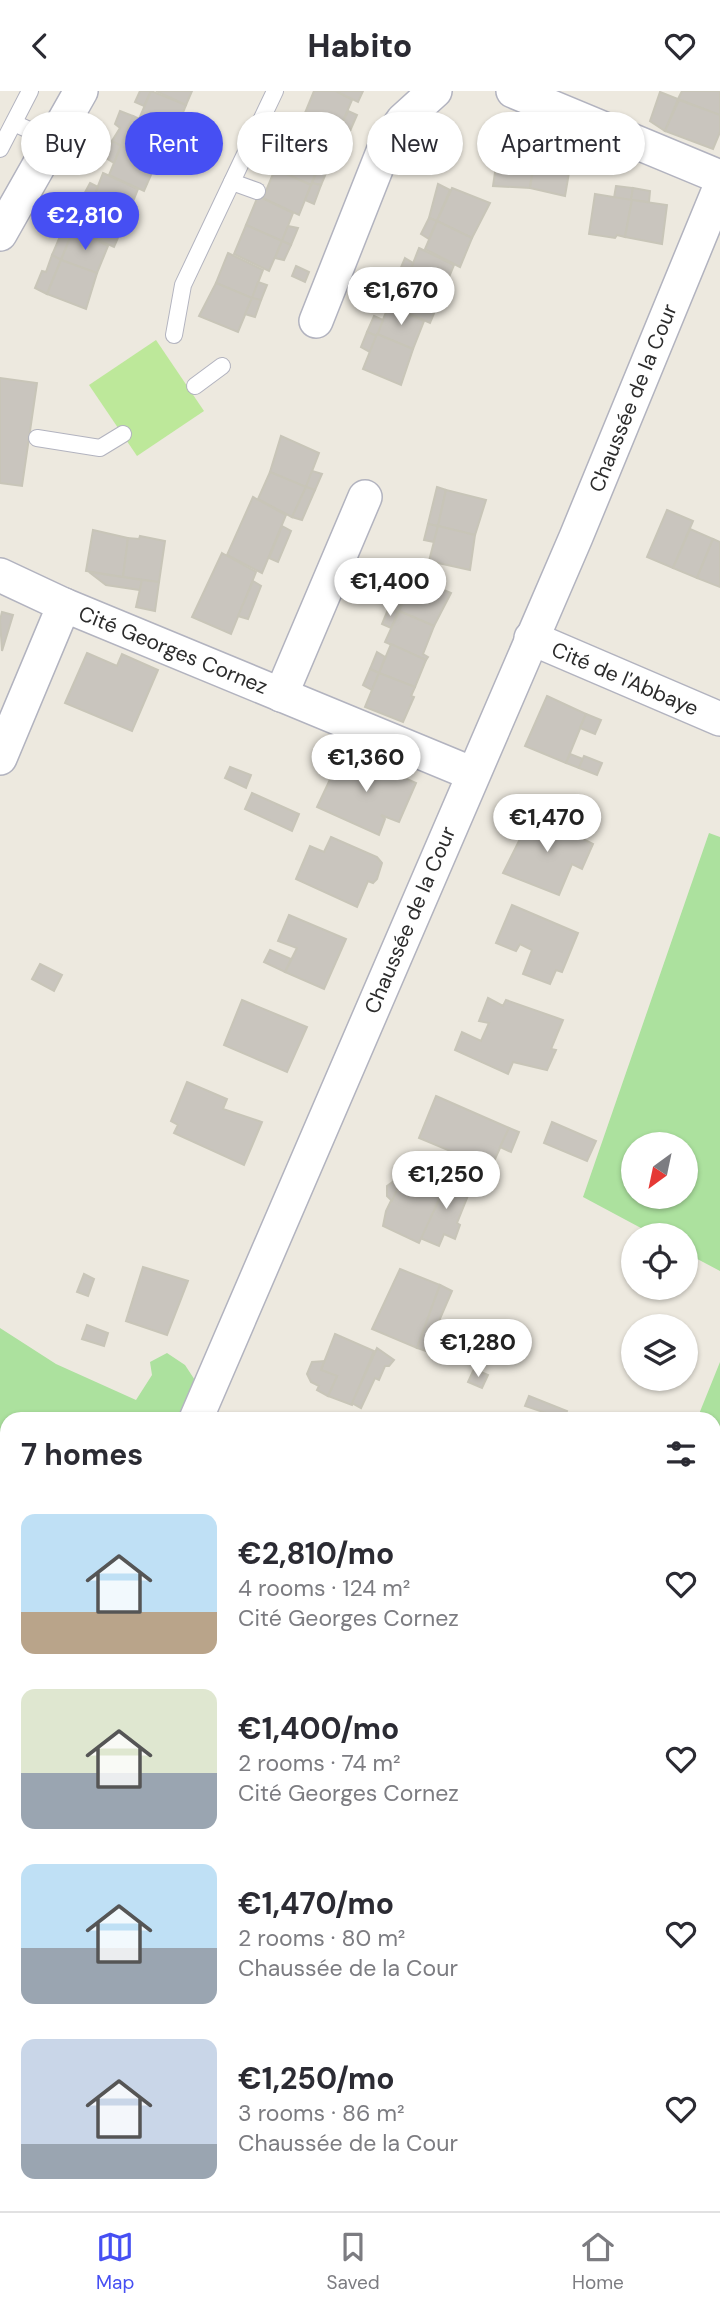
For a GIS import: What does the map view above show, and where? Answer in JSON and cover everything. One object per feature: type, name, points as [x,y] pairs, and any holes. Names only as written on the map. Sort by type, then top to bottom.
[{"type":"street","points":[[0,234],[81,91]]},
{"type":"street","points":[[316,321],[386,144],[403,120],[435,91]]},
{"type":"street","points":[[513,91],[720,177]]},
{"type":"street","name":"Chaussée de la Cour","points":[[199,1412],[530,638],[576,537],[720,187]]},
{"type":"street","name":"Cité Georges Cornez","points":[[281,695],[365,497]]},
{"type":"street","name":"Cité Georges Cornez","points":[[0,575],[65,605],[473,774]]},
{"type":"street","name":"Cité Georges Cornez","points":[[0,758],[65,605]]},
{"type":"street","name":"Cité de l'Abbaye","points":[[530,638],[720,719]]},
{"type":"lane","points":[[0,149],[7,128],[30,91]]},
{"type":"lane","points":[[265,112],[275,91]]},
{"type":"lane","points":[[174,335],[183,285],[237,171]]},
{"type":"lane","points":[[232,182],[257,191]]},
{"type":"lane","points":[[195,386],[222,366]]},
{"type":"lane","points":[[37,438],[100,448],[123,433]]},
{"type":"green space","points":[[156,340],[204,411],[137,456],[89,385]]},
{"type":"green space","points":[[709,833],[720,837],[720,1271],[698,1259],[698,1223],[632,1223],[583,1197]]},
{"type":"green space","points":[[0,1328],[56,1364],[136,1400],[152,1375],[150,1362],[167,1353],[185,1365],[210,1403],[206,1412],[0,1412]]},
{"type":"green space","points":[[720,1362],[720,1412],[700,1412]]},
{"type":"building","points":[[140,91],[151,91],[144,106],[135,102]]},
{"type":"building","points":[[151,91],[186,105],[183,112],[142,112]]},
{"type":"building","points":[[156,91],[192,91],[186,105]]},
{"type":"building","points":[[314,91],[336,91],[352,100],[347,112],[305,112]]},
{"type":"building","points":[[336,91],[363,91],[358,102]]},
{"type":"building","points":[[682,91],[720,91],[720,115],[678,99]]},
{"type":"building","points":[[660,92],[678,99],[665,131],[650,121]]},
{"type":"building","points":[[679,100],[720,115],[720,132],[713,149],[665,131]]},
{"type":"building","points":[[120,111],[125,113],[125,136],[121,146],[112,141],[120,128],[115,124]]},
{"type":"building","points":[[112,141],[121,146],[114,163],[111,161]]},
{"type":"building","points":[[121,146],[125,148],[125,175],[151,175],[144,191],[109,175]]},
{"type":"building","points":[[102,175],[138,189],[126,219],[91,204]]},
{"type":"building","points":[[273,175],[288,175],[311,185],[299,215],[263,198]]},
{"type":"building","points":[[288,175],[315,175],[311,185]]},
{"type":"building","points":[[315,175],[325,175],[321,185],[312,183]]},
{"type":"building","points":[[495,175],[532,175],[530,188],[493,186]]},
{"type":"building","points":[[532,175],[569,175],[565,196],[530,188]]},
{"type":"building","points":[[90,183],[98,187],[91,202],[82,198]]},
{"type":"building","points":[[312,183],[321,185],[314,204],[305,200]]},
{"type":"building","points":[[438,184],[450,190],[437,221],[429,218]]},
{"type":"building","points":[[616,186],[633,188],[631,200],[614,198]]},
{"type":"building","points":[[452,188],[490,203],[472,238],[437,221]]},
{"type":"building","points":[[633,188],[650,191],[649,202],[631,200]]},
{"type":"building","points":[[595,194],[632,200],[625,237],[589,234]]},
{"type":"building","points":[[258,196],[293,213],[282,241],[246,225]]},
{"type":"building","points":[[82,198],[91,202],[79,231],[64,227],[75,215]]},
{"type":"building","points":[[632,200],[667,205],[662,244],[625,237]]},
{"type":"building","points":[[91,204],[126,219],[114,247],[79,231]]},
{"type":"building","points":[[429,218],[437,221],[429,239],[421,234]]},
{"type":"building","points":[[437,221],[472,238],[460,267],[425,249]]},
{"type":"building","points":[[246,225],[282,241],[269,271],[234,254]]},
{"type":"building","points":[[288,226],[298,228],[291,245],[282,241]]},
{"type":"building","points":[[64,227],[73,231],[61,260],[52,255]]},
{"type":"building","points":[[74,228],[108,246],[97,273],[61,260]]},
{"type":"building","points":[[282,241],[291,245],[284,260],[275,258]]},
{"type":"building","points":[[419,248],[454,265],[442,294],[407,279]]},
{"type":"building","points":[[228,253],[263,270],[252,298],[216,283]]},
{"type":"building","points":[[52,255],[61,260],[47,294],[35,288],[42,271],[46,272]]},
{"type":"building","points":[[405,258],[413,263],[406,280],[397,277]]},
{"type":"building","points":[[61,260],[97,273],[86,309],[47,294]]},
{"type":"building","points":[[296,266],[309,272],[305,282],[292,276]]},
{"type":"building","points":[[397,277],[406,280],[395,307],[386,304]]},
{"type":"building","points":[[407,279],[442,294],[430,323],[395,307]]},
{"type":"building","points":[[258,282],[267,285],[261,300],[252,298]]},
{"type":"building","points":[[216,283],[252,298],[238,332],[199,316]]},
{"type":"building","points":[[252,298],[261,300],[255,317],[245,314]]},
{"type":"building","points":[[389,305],[424,321],[413,349],[377,334]]},
{"type":"building","points":[[374,316],[383,320],[377,336],[367,332]]},
{"type":"building","points":[[367,332],[377,336],[370,352],[361,347]]},
{"type":"building","points":[[377,334],[413,349],[401,385],[363,369]]},
{"type":"building","points":[[0,378],[37,383],[22,486],[0,483]]},
{"type":"building","points":[[281,436],[319,453],[306,487],[270,472]]},
{"type":"building","points":[[312,471],[322,474],[315,490],[306,487]]},
{"type":"building","points":[[270,472],[306,487],[292,517],[258,499]]},
{"type":"building","points":[[306,487],[315,490],[302,520],[292,517]]},
{"type":"building","points":[[437,487],[446,490],[438,526],[428,524]]},
{"type":"building","points":[[446,490],[486,500],[475,535],[438,526]]},
{"type":"building","points":[[253,497],[286,515],[262,573],[227,555]]},
{"type":"building","points":[[667,510],[693,521],[673,568],[647,557]]},
{"type":"building","points":[[428,524],[438,526],[434,542],[424,540]]},
{"type":"building","points":[[282,526],[291,531],[278,562],[269,558]]},
{"type":"building","points":[[438,526],[475,535],[470,570],[429,561]]},
{"type":"building","points":[[690,529],[713,539],[697,578],[673,568]]},
{"type":"building","points":[[93,530],[128,538],[123,577],[86,571]]},
{"type":"building","points":[[140,536],[165,541],[159,582],[123,577],[128,538],[139,539]]},
{"type":"building","points":[[713,539],[720,542],[720,587],[697,578]]},
{"type":"building","points":[[222,553],[256,572],[231,634],[192,617]]},
{"type":"building","points":[[89,572],[142,580],[140,590],[106,585]]},
{"type":"building","points":[[398,577],[411,582],[406,595],[390,593]]},
{"type":"building","points":[[413,577],[451,593],[434,626],[399,611]]},
{"type":"building","points":[[142,580],[159,582],[155,611],[136,607]]},
{"type":"building","points":[[253,581],[261,586],[248,619],[238,616]]},
{"type":"building","points":[[396,592],[406,595],[398,613],[389,607]]},
{"type":"building","points":[[389,607],[398,613],[391,628],[382,624]]},
{"type":"building","points":[[399,611],[434,626],[423,654],[428,657],[426,660],[385,642]]},
{"type":"building","points":[[2,612],[13,615],[2,651],[0,620]]},
{"type":"building","points":[[391,644],[426,660],[415,687],[379,673]]},
{"type":"building","points":[[377,652],[385,657],[379,673],[370,669]]},
{"type":"building","points":[[87,653],[117,666],[122,654],[158,670],[132,731],[65,703]]},
{"type":"building","points":[[370,669],[379,673],[372,690],[363,685]]},
{"type":"building","points":[[379,673],[415,687],[411,696],[414,697],[403,722],[365,707]]},
{"type":"building","points":[[547,696],[586,714],[566,763],[525,746]]},
{"type":"building","points":[[586,714],[601,720],[595,734],[580,728]]},
{"type":"building","points":[[342,754],[359,762],[360,758],[416,783],[399,822],[381,815],[385,819],[379,835],[317,807]]},
{"type":"building","points":[[570,754],[583,759],[579,768],[566,763]]},
{"type":"building","points":[[584,756],[602,763],[597,775],[579,768]]},
{"type":"building","points":[[230,767],[251,775],[246,788],[225,778]]},
{"type":"building","points":[[252,793],[299,814],[292,831],[245,809]]},
{"type":"building","points":[[533,813],[574,830],[573,834],[593,844],[582,869],[572,864],[559,895],[503,873]]},
{"type":"building","points":[[331,837],[377,857],[382,863],[377,879],[373,883],[368,881],[357,907],[296,879],[310,846],[324,852]]},
{"type":"building","points":[[512,905],[578,933],[562,972],[556,970],[550,984],[523,974],[532,950],[520,944],[516,951],[496,943]]},
{"type":"building","points":[[289,915],[346,939],[324,989],[285,972],[297,948],[278,941]]},
{"type":"building","points":[[270,950],[291,959],[285,972],[264,962]]},
{"type":"building","points":[[40,964],[62,975],[54,991],[32,979]]},
{"type":"building","points":[[488,998],[503,1006],[506,1000],[563,1020],[551,1049],[556,1050],[547,1070],[513,1062],[508,1074],[455,1050],[462,1032],[481,1041],[489,1023],[479,1021]]},
{"type":"building","points":[[242,1000],[307,1027],[287,1072],[224,1045]]},
{"type":"building","points":[[187,1082],[227,1099],[223,1109],[262,1122],[244,1165],[174,1133],[178,1125],[171,1121]]},
{"type":"building","points":[[436,1096],[509,1128],[491,1168],[419,1138]]},
{"type":"building","points":[[552,1122],[596,1141],[587,1161],[544,1143]]},
{"type":"building","points":[[509,1128],[519,1132],[511,1152],[500,1147]]},
{"type":"building","points":[[443,1175],[471,1188],[457,1223],[460,1225],[455,1239],[444,1234],[439,1246],[420,1238],[442,1193],[436,1191]]},
{"type":"building","points":[[403,1176],[442,1193],[419,1243],[383,1226],[386,1211]]},
{"type":"building","points":[[398,1178],[402,1179],[392,1201],[387,1196],[387,1186]]},
{"type":"building","points":[[143,1267],[188,1281],[167,1335],[126,1321]]},
{"type":"building","points":[[400,1269],[440,1285],[417,1348],[372,1329]]},
{"type":"building","points":[[84,1274],[94,1279],[88,1296],[77,1292]]},
{"type":"building","points":[[440,1285],[452,1291],[426,1351],[417,1348]]},
{"type":"building","points":[[87,1325],[108,1333],[104,1346],[82,1339]]},
{"type":"building","points":[[335,1334],[374,1351],[352,1405],[328,1396],[337,1376],[321,1370]]},
{"type":"building","points":[[377,1348],[394,1360],[389,1366],[385,1366],[379,1380],[375,1378],[361,1408],[352,1403]]},
{"type":"building","points":[[324,1361],[321,1370],[337,1376],[328,1396],[317,1390],[319,1386],[311,1382],[307,1374],[312,1362]]},
{"type":"building","points":[[474,1369],[488,1375],[482,1388],[468,1382]]},
{"type":"building","points":[[529,1396],[567,1411],[543,1412],[525,1406]]}]
